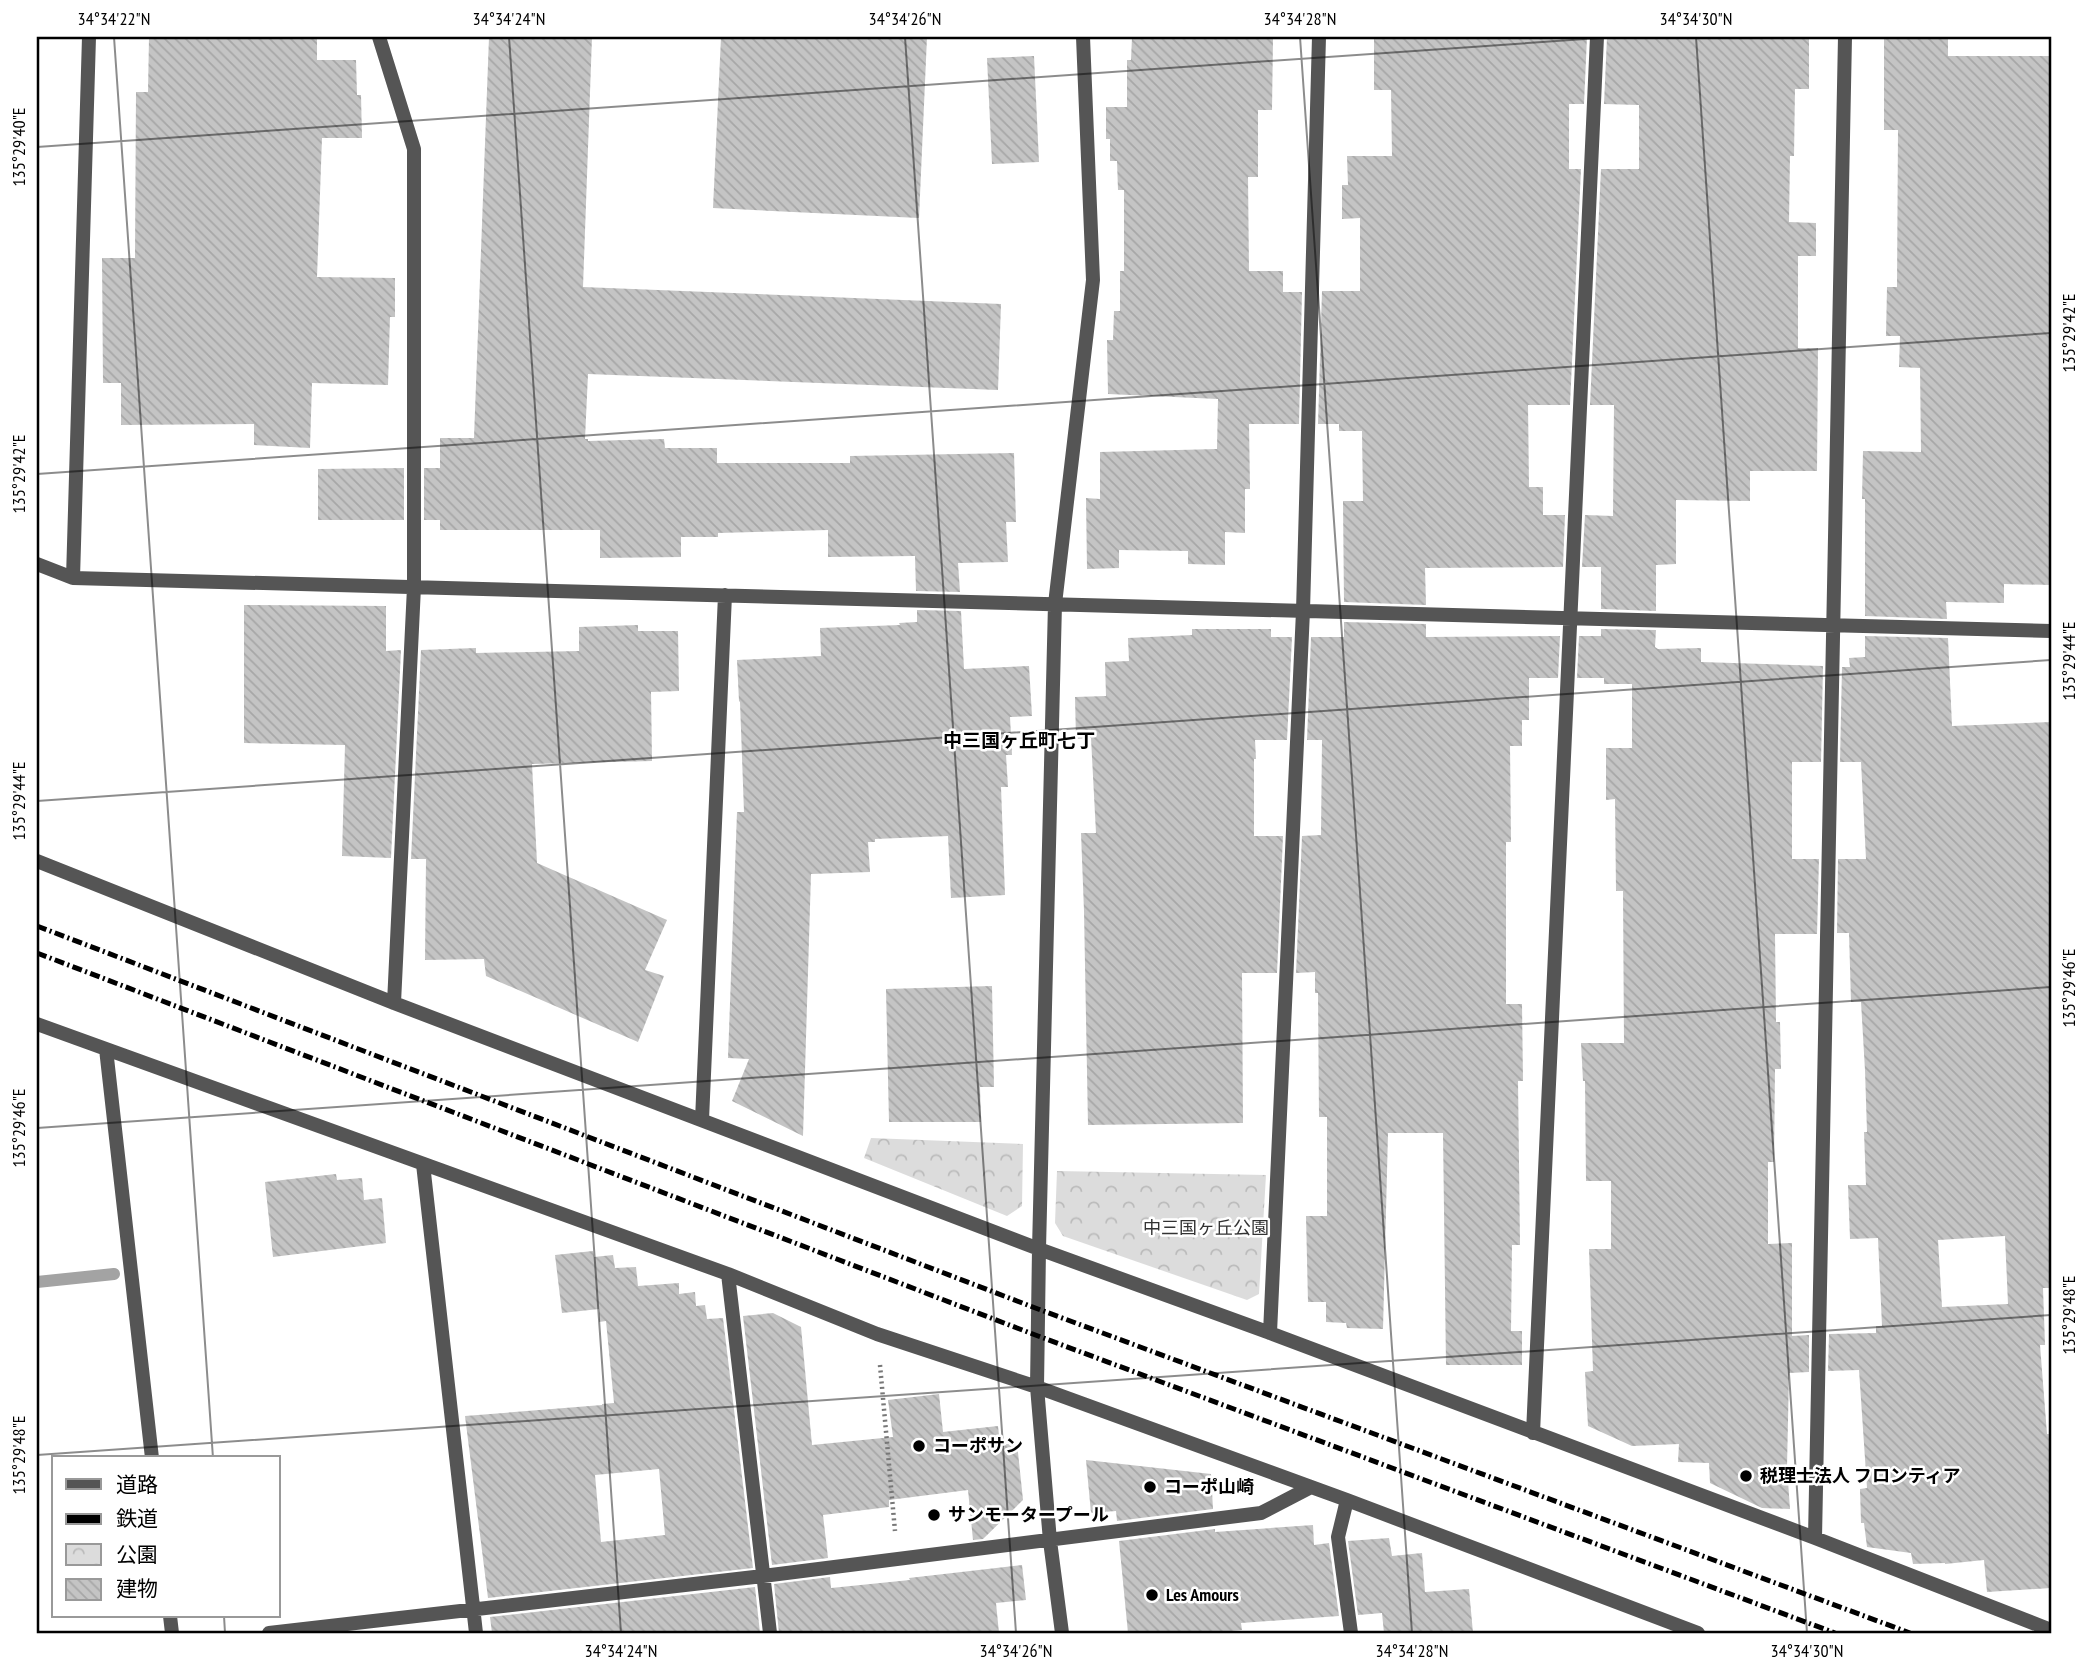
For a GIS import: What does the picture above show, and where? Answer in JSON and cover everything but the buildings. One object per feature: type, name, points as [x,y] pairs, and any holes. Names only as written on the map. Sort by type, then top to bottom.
[{"type":"street","points":[[73,578],[89,37]]},
{"type":"street","points":[[379,37],[414,149],[414,587],[394,1003]]},
{"type":"street","points":[[1062,1633],[1037,1387],[1055,604],[1093,280],[1083,37]]},
{"type":"street","points":[[1270,1334],[1303,611],[1319,37]]},
{"type":"street","points":[[1533,1433],[1597,37]]},
{"type":"street","points":[[1815,1538],[1845,37]]},
{"type":"street","points":[[37,564],[73,578],[2051,631]]},
{"type":"street","points":[[702,1120],[725,595]]},
{"type":"street","points":[[37,861],[394,1003],[1039,1249],[1815,1538],[2051,1630]]},
{"type":"street","points":[[37,1024],[728,1274],[877,1334],[1037,1387],[1347,1500],[1698,1633]]},
{"type":"street","points":[[106,1049],[152,1456]]},
{"type":"street","points":[[423,1164],[476,1633]]},
{"type":"street","points":[[728,1274],[770,1633]]},
{"type":"street","points":[[269,1633],[897,1560],[1261,1513],[1311,1487]]},
{"type":"street","points":[[1347,1500],[1338,1536],[1351,1633]]},
{"type":"street","points":[[1654,1618],[1655,1633]]},
{"type":"path","points":[[877,1334],[897,1560]]},
{"type":"green space","points":[[871,1138],[1023,1144],[1022,1206],[1007,1216],[864,1158]]},
{"type":"green space","name":"中三国ヶ丘公園","points":[[1057,1171],[1266,1175],[1259,1294],[1247,1300],[1063,1236],[1055,1223]]},
{"type":"waterway","points":[[37,1282],[114,1274]]},
{"type":"railway","points":[[37,926],[1038,1309],[1910,1633]]},
{"type":"railway","points":[[37,953],[1038,1336],[1835,1633]]},
{"type":"place","name":"コーポサン","points":[[919,1446]]},
{"type":"place","name":"税理士法人 フロンティア","points":[[1746,1476]]},
{"type":"place","name":"コーポ山崎","points":[[1150,1487]]},
{"type":"place","name":"サンモータープール","points":[[934,1515]]},
{"type":"place","name":"Les Amours","points":[[1152,1595]]},
{"type":"district","name":"中三国ヶ丘町七丁","points":[[1019,740]]}]
